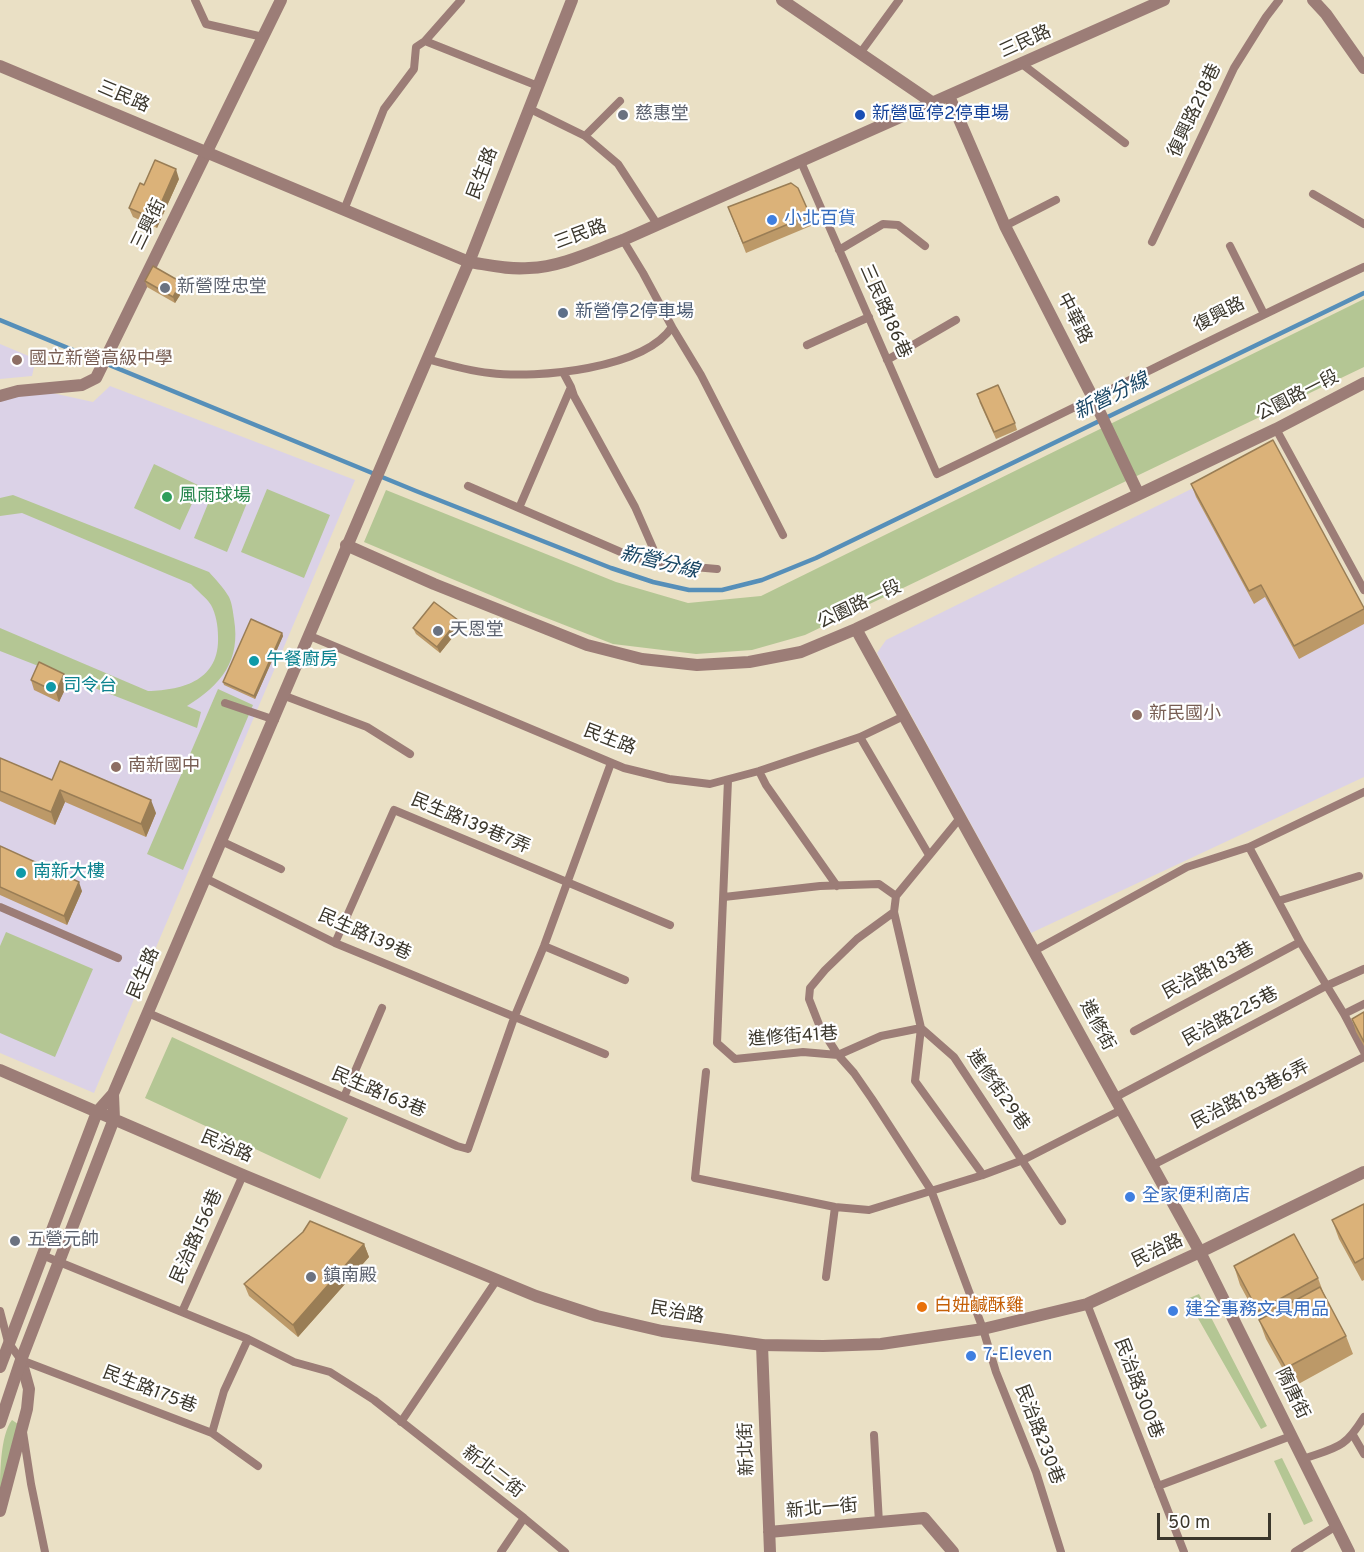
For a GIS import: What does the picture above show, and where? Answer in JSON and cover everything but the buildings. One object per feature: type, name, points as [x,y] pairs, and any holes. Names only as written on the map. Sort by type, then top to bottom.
[{"type":"street","name":"三興街","points":[[0,396],[18,391],[82,386],[96,378],[281,0]]},
{"type":"street","name":"民生路","points":[[0,1367],[97,1112],[113,1094],[275,720],[346,545],[469,262],[572,0]]},
{"type":"street","points":[[782,0],[933,103]]},
{"type":"street","name":"三民路","points":[[0,66],[469,262],[506,268],[530,268],[557,264],[623,240],[1164,0]]},
{"type":"street","points":[[1313,0],[1326,14],[1364,68]]},
{"type":"street","name":"中華路","points":[[950,96],[1005,226],[1094,400],[1138,493]]},
{"type":"street","name":"公園路一段","points":[[346,545],[434,584],[587,645],[642,659],[698,665],[749,662],[801,652],[856,629],[1276,429],[1364,383]]},
{"type":"street","name":"進修街","points":[[856,629],[1200,1252]]},
{"type":"street","name":"民治路","points":[[0,1070],[496,1281],[597,1316],[662,1331],[762,1345],[881,1344],[983,1329],[1086,1304],[1200,1252],[1364,1172]]},
{"type":"street","name":"民生路","points":[[0,1423],[58,1261],[114,1119],[113,1094]]},
{"type":"street","name":"隋唐街","points":[[1200,1252],[1349,1552]]},
{"type":"street","name":"新北街","points":[[762,1345],[770,1552]]},
{"type":"street","points":[[0,1511],[22,1429],[29,1389],[21,1360]]},
{"type":"street","name":"新北一街","points":[[769,1532],[924,1518],[953,1552]]},
{"type":"lane","points":[[195,0],[206,24],[263,37]]},
{"type":"lane","points":[[344,210],[384,109],[414,69],[416,47],[425,41],[461,0]]},
{"type":"lane","points":[[861,52],[899,0]]},
{"type":"lane","name":"復興路218巷","points":[[1152,242],[1234,68],[1279,0]]},
{"type":"lane","points":[[425,41],[538,86]]},
{"type":"lane","points":[[1022,64],[1125,143]]},
{"type":"lane","points":[[585,136],[620,101]]},
{"type":"lane","points":[[528,108],[585,136],[618,164],[657,224]]},
{"type":"lane","name":"三民路186巷","points":[[801,162],[937,474],[1094,400]]},
{"type":"lane","points":[[1313,194],[1364,224]]},
{"type":"lane","points":[[1005,226],[1056,200]]},
{"type":"lane","points":[[839,250],[884,224],[898,225],[925,246]]},
{"type":"lane","points":[[623,240],[701,375],[783,535]]},
{"type":"lane","points":[[1230,246],[1264,314]]},
{"type":"lane","name":"復興路","points":[[1094,400],[1264,314],[1364,267]]},
{"type":"lane","points":[[807,345],[868,317]]},
{"type":"lane","points":[[887,360],[956,320]]},
{"type":"lane","points":[[427,359],[491,374],[563,372],[605,364],[643,352],[666,336],[672,327]]},
{"type":"lane","points":[[563,372],[636,507],[660,564]]},
{"type":"lane","points":[[519,508],[571,387]]},
{"type":"lane","points":[[1276,429],[1364,590]]},
{"type":"lane","points":[[468,486],[630,556],[660,564],[717,569]]},
{"type":"lane","name":"民生路","points":[[310,636],[624,768],[669,779],[710,784],[728,780],[860,737],[904,716]]},
{"type":"lane","points":[[285,696],[367,727],[410,754]]},
{"type":"lane","points":[[225,702],[275,720]]},
{"type":"lane","points":[[860,737],[929,855]]},
{"type":"lane","name":"民生路163巷","points":[[148,1013],[468,1149],[514,1018],[544,946],[612,763]]},
{"type":"lane","points":[[759,771],[766,785],[837,886]]},
{"type":"lane","points":[[728,780],[724,897],[879,884],[896,896]]},
{"type":"lane","points":[[1034,951],[1187,867],[1249,847],[1364,792]]},
{"type":"lane","name":"民生路139巷7弄","points":[[335,943],[394,810],[567,884]]},
{"type":"lane","points":[[960,818],[896,896],[894,912],[921,1028],[915,1080],[983,1175]]},
{"type":"lane","points":[[221,841],[280,869]]},
{"type":"lane","points":[[1249,847],[1299,942],[1344,1014],[1364,1052]]},
{"type":"lane","points":[[1278,902],[1359,876]]},
{"type":"lane","name":"民生路139巷","points":[[205,878],[335,943],[514,1018]]},
{"type":"lane","points":[[567,884],[670,925]]},
{"type":"lane","name":"進修街41巷","points":[[724,897],[717,1043],[735,1059],[803,1052],[838,1055],[881,1036],[921,1028]]},
{"type":"lane","points":[[0,908],[118,957]]},
{"type":"lane","points":[[894,912],[857,939],[825,970],[810,988],[809,999],[820,1027],[838,1055],[872,1099],[931,1190],[983,1329]]},
{"type":"lane","name":"民治路183巷","points":[[1134,1031],[1299,942]]},
{"type":"lane","points":[[544,946],[625,980]]},
{"type":"lane","name":"民治路225巷","points":[[1114,1098],[1326,986],[1364,969]]},
{"type":"lane","points":[[1344,1014],[1364,1004]]},
{"type":"lane","points":[[344,1097],[382,1008]]},
{"type":"lane","points":[[514,1018],[605,1054]]},
{"type":"lane","name":"進修街29巷","points":[[921,1028],[954,1057],[1062,1221]]},
{"type":"lane","name":"民治路183巷6弄","points":[[1153,1166],[1364,1057]]},
{"type":"lane","points":[[706,1072],[695,1178],[835,1207],[869,1210],[931,1190]]},
{"type":"lane","name":"進修街29巷","points":[[931,1190],[983,1175],[1023,1160],[1121,1110]]},
{"type":"lane","name":"民治路156巷","points":[[182,1312],[243,1175]]},
{"type":"lane","points":[[826,1277],[835,1207]]},
{"type":"lane","name":"民治路156巷","points":[[42,1255],[248,1339],[294,1362],[330,1372],[374,1400],[401,1422]]},
{"type":"lane","points":[[401,1422],[496,1281]]},
{"type":"lane","name":"民治路300巷","points":[[1086,1304],[1184,1552]]},
{"type":"lane","points":[[0,1311],[8,1342],[21,1360]]},
{"type":"lane","name":"民治路230巷","points":[[983,1329],[996,1372],[1036,1472],[1061,1552]]},
{"type":"lane","points":[[212,1433],[224,1391],[248,1339]]},
{"type":"lane","name":"民生路175巷","points":[[21,1360],[212,1433],[258,1466]]},
{"type":"lane","points":[[1303,1459],[1342,1446],[1353,1435],[1364,1417]]},
{"type":"lane","name":"新北二街","points":[[401,1422],[565,1552]]},
{"type":"lane","points":[[22,1429],[45,1552]]},
{"type":"lane","points":[[1353,1435],[1364,1454]]},
{"type":"lane","name":"新北一街","points":[[874,1436],[879,1523]]},
{"type":"lane","points":[[1158,1486],[1291,1436]]},
{"type":"lane","name":"新北二街","points":[[501,1552],[524,1518]]},
{"type":"lane","points":[[1295,1552],[1336,1526]]},
{"type":"shaded area","name":"國立新營高級中學","points":[[0,344],[31,357],[35,363],[32,376],[0,379]]},
{"type":"shaded area","name":"南新國中","points":[[21,386],[93,402],[110,386],[355,480],[94,1093],[0,1053],[0,391]]},
{"type":"shaded area","name":"新民國小","points":[[1260,455],[1364,617],[1364,777],[1031,933],[877,653],[886,640]]},
{"type":"green space","points":[[1364,299],[1364,367],[805,635],[752,650],[696,654],[613,644],[364,542],[386,490],[616,582],[688,603],[761,596]]},
{"type":"green space","name":"風雨球場","points":[[154,464],[200,486],[180,530],[134,508]]},
{"type":"green space","points":[[216,484],[249,498],[227,552],[194,538]]},
{"type":"green space","points":[[267,489],[330,515],[304,578],[241,552]]},
{"type":"green space","points":[[13,495],[209,572],[222,587],[229,597],[232,608],[234,647],[226,670],[219,680],[187,706],[201,712],[197,728],[0,651],[0,628],[148,691],[174,688],[197,680],[213,663],[217,651],[218,632],[214,612],[209,602],[191,584],[22,513],[0,516],[0,498]]},
{"type":"green space","points":[[218,689],[253,705],[183,870],[147,854]]},
{"type":"green space","points":[[6,932],[93,969],[55,1057],[0,1033],[0,946]]},
{"type":"green space","points":[[172,1037],[348,1118],[320,1179],[145,1098]]},
{"type":"green space","points":[[1199,1294],[1267,1426],[1261,1429],[1187,1299]]},
{"type":"green space","points":[[12,1420],[18,1424],[0,1497],[3,1445]]},
{"type":"green space","points":[[1282,1458],[1313,1521],[1304,1525],[1274,1461]]},
{"type":"waterway","name":"新營分線","points":[[0,320],[416,491],[611,568],[653,582],[689,590],[722,590],[762,580],[816,558],[1364,293]]},
{"type":"place","name":"慈惠堂","points":[[623,115]]},
{"type":"place","name":"新營區停2停車場","points":[[860,115]]},
{"type":"place","name":"小北百貨","points":[[772,220]]},
{"type":"place","name":"新營陞忠堂","points":[[165,288]]},
{"type":"place","name":"新營停2停車場","points":[[563,313]]},
{"type":"place","name":"國立新營高級中學","points":[[17,360]]},
{"type":"place","name":"風雨球場","points":[[167,497]]},
{"type":"place","name":"天恩堂","points":[[438,631]]},
{"type":"place","name":"午餐廚房","points":[[254,661]]},
{"type":"place","name":"司令台","points":[[51,687]]},
{"type":"place","name":"新民國小","points":[[1137,715]]},
{"type":"place","name":"南新國中","points":[[116,767]]},
{"type":"place","name":"南新大樓","points":[[21,873]]},
{"type":"place","name":"全家便利商店","points":[[1130,1197]]},
{"type":"place","name":"五營元帥","points":[[15,1241]]},
{"type":"place","name":"鎮南殿","points":[[311,1277]]},
{"type":"place","name":"白妞鹹酥雞","points":[[922,1307]]},
{"type":"place","name":"建全事務文具用品","points":[[1173,1311]]},
{"type":"place","name":"7-Eleven","points":[[971,1356]]}]
